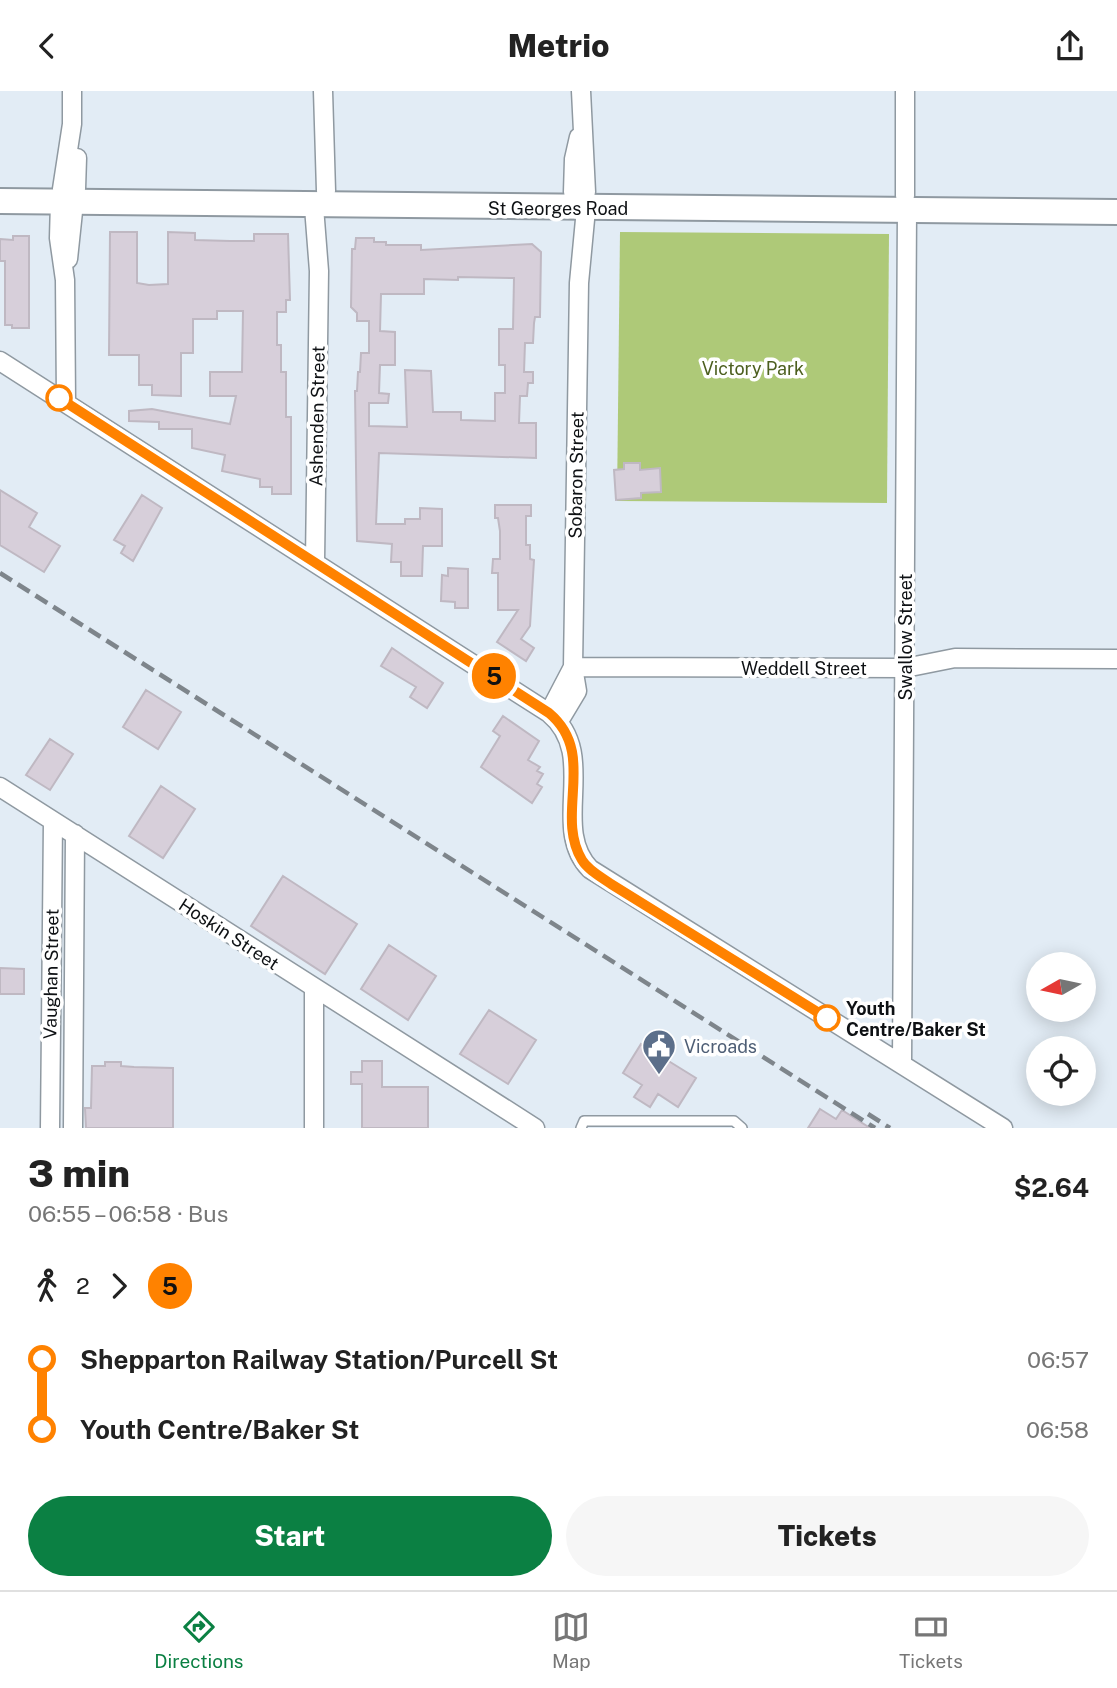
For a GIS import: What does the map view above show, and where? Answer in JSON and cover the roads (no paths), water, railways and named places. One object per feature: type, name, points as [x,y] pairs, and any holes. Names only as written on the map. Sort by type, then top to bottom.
[{"type":"street","points":[[65,402],[68,195],[77,156],[72,124],[72,91]]},
{"type":"street","name":"Ashenden Street","points":[[315,561],[319,271],[325,238],[321,199],[327,157],[322,132],[323,91]]},
{"type":"street","name":"Sobaron Street","points":[[554,717],[577,691],[573,667],[579,200],[587,159],[581,127],[581,91]]},
{"type":"street","name":"Swallow Street","points":[[902,1064],[905,91]]},
{"type":"street","name":"St Georges Road","points":[[0,188],[68,195],[197,198],[1107,205]]},
{"type":"street","name":"St Georges Road","points":[[0,201],[68,195]]},
{"type":"street","points":[[0,361],[554,717],[572,748],[578,851],[590,869],[1003,1128]]},
{"type":"street","name":"Weddell Street","points":[[573,667],[905,668],[955,658],[1117,659]]},
{"type":"street","name":"Hoskin Street","points":[[0,787],[314,990],[535,1128]]},
{"type":"street","name":"Vaughan Street","points":[[50,1128],[53,821]]},
{"type":"street","name":"Vaughan Street","points":[[73,1128],[75,834]]},
{"type":"street","points":[[314,990],[314,1128]]},
{"type":"street","name":"Hoskin Street","points":[[460,1080],[516,1128]]},
{"type":"lane","points":[[52,879],[75,880]]},
{"type":"lane","points":[[50,982],[74,982]]},
{"type":"lane","points":[[581,1128],[584,1121],[734,1121],[742,1128]]},
{"type":"railway","points":[[0,573],[875,1128]]},
{"type":"railway","points":[[868,1114],[890,1128]]},
{"type":"place","name":"Youth Centre/Baker St","points":[[827,1018]]},
{"type":"place","name":"Vicroads","points":[[659,1076]]},
{"type":"park label","name":"Victory Park","points":[[753,368]]}]
